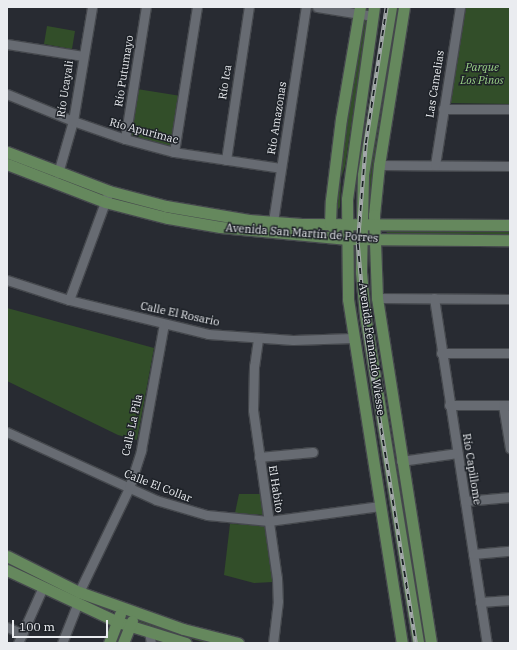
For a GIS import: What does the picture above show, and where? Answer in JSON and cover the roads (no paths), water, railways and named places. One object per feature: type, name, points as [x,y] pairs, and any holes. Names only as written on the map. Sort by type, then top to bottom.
[{"type":"main road","name":"Avenida Fernando Wiesse","points":[[391,7],[367,145],[361,239],[365,315],[418,643]]},
{"type":"main road","name":"Avenida Fernando Wiesse","points":[[404,7],[379,165],[374,239],[377,298],[401,461],[431,643]]},
{"type":"main road","points":[[347,238],[330,224],[341,119],[360,10]]},
{"type":"main road","name":"Avenida Fernando Wiesse","points":[[374,12],[350,171],[347,224],[348,299],[402,643]]},
{"type":"main road","name":"Avenida San Martín de Porres","points":[[7,152],[58,173],[107,196],[188,210],[273,221],[315,224],[510,225]]},
{"type":"main road","name":"Avenida San Martín de Porres","points":[[7,164],[107,196],[168,218],[272,234],[361,239],[510,240]]},
{"type":"main road","points":[[314,236],[315,224]]},
{"type":"main road","points":[[7,556],[80,592],[135,613],[183,629],[238,643]]},
{"type":"main road","points":[[7,570],[42,589],[77,605],[130,626],[150,638],[186,643]]},
{"type":"main road","points":[[109,643],[123,608]]},
{"type":"main road","points":[[123,643],[135,613]]},
{"type":"street","name":"Río Ucayali","points":[[58,173],[72,121],[92,7]]},
{"type":"street","name":"Río Putumayo","points":[[125,139],[146,7]]},
{"type":"street","points":[[174,152],[197,7]]},
{"type":"street","name":"Río Ica","points":[[226,160],[249,7]]},
{"type":"street","name":"Río Amazonas","points":[[272,234],[306,7]]},
{"type":"street","points":[[317,7],[374,12]]},
{"type":"street","name":"Las Camelias","points":[[435,166],[460,7]]},
{"type":"street","points":[[7,44],[83,56]]},
{"type":"street","name":"Río Apurimac","points":[[7,94],[72,121],[125,139],[174,152],[281,168]]},
{"type":"street","points":[[443,109],[510,109]]},
{"type":"street","points":[[379,165],[510,166]]},
{"type":"street","points":[[69,300],[107,196]]},
{"type":"street","name":"Calle El Rosario","points":[[7,280],[69,300],[208,334],[258,339],[353,338]]},
{"type":"street","points":[[377,298],[510,299]]},
{"type":"street","name":"Río Capillome","points":[[434,298],[441,353],[487,643]]},
{"type":"street","name":"Calle La Pila","points":[[80,592],[129,488],[141,450],[164,324]]},
{"type":"street","name":"El Habito","points":[[258,339],[252,386],[259,457],[269,522],[278,601],[273,643]]},
{"type":"street","points":[[441,353],[510,353]]},
{"type":"street","points":[[449,405],[506,405],[510,448]]},
{"type":"street","name":"Calle El Collar","points":[[7,432],[129,488],[186,510],[232,519],[269,522],[380,506]]},
{"type":"street","points":[[259,457],[314,452]]},
{"type":"street","points":[[401,461],[457,453]]},
{"type":"street","points":[[465,501],[510,498]]},
{"type":"street","points":[[473,554],[510,551]]},
{"type":"street","points":[[18,643],[42,589]]},
{"type":"street","points":[[480,602],[510,600]]},
{"type":"street","points":[[62,643],[77,605]]},
{"type":"street","points":[[7,627],[23,634]]},
{"type":"railway","points":[[387,7],[366,145],[358,244],[366,334],[416,643]]},
{"type":"park label","name":"Parque Los Pinos","points":[[482,74]]}]
